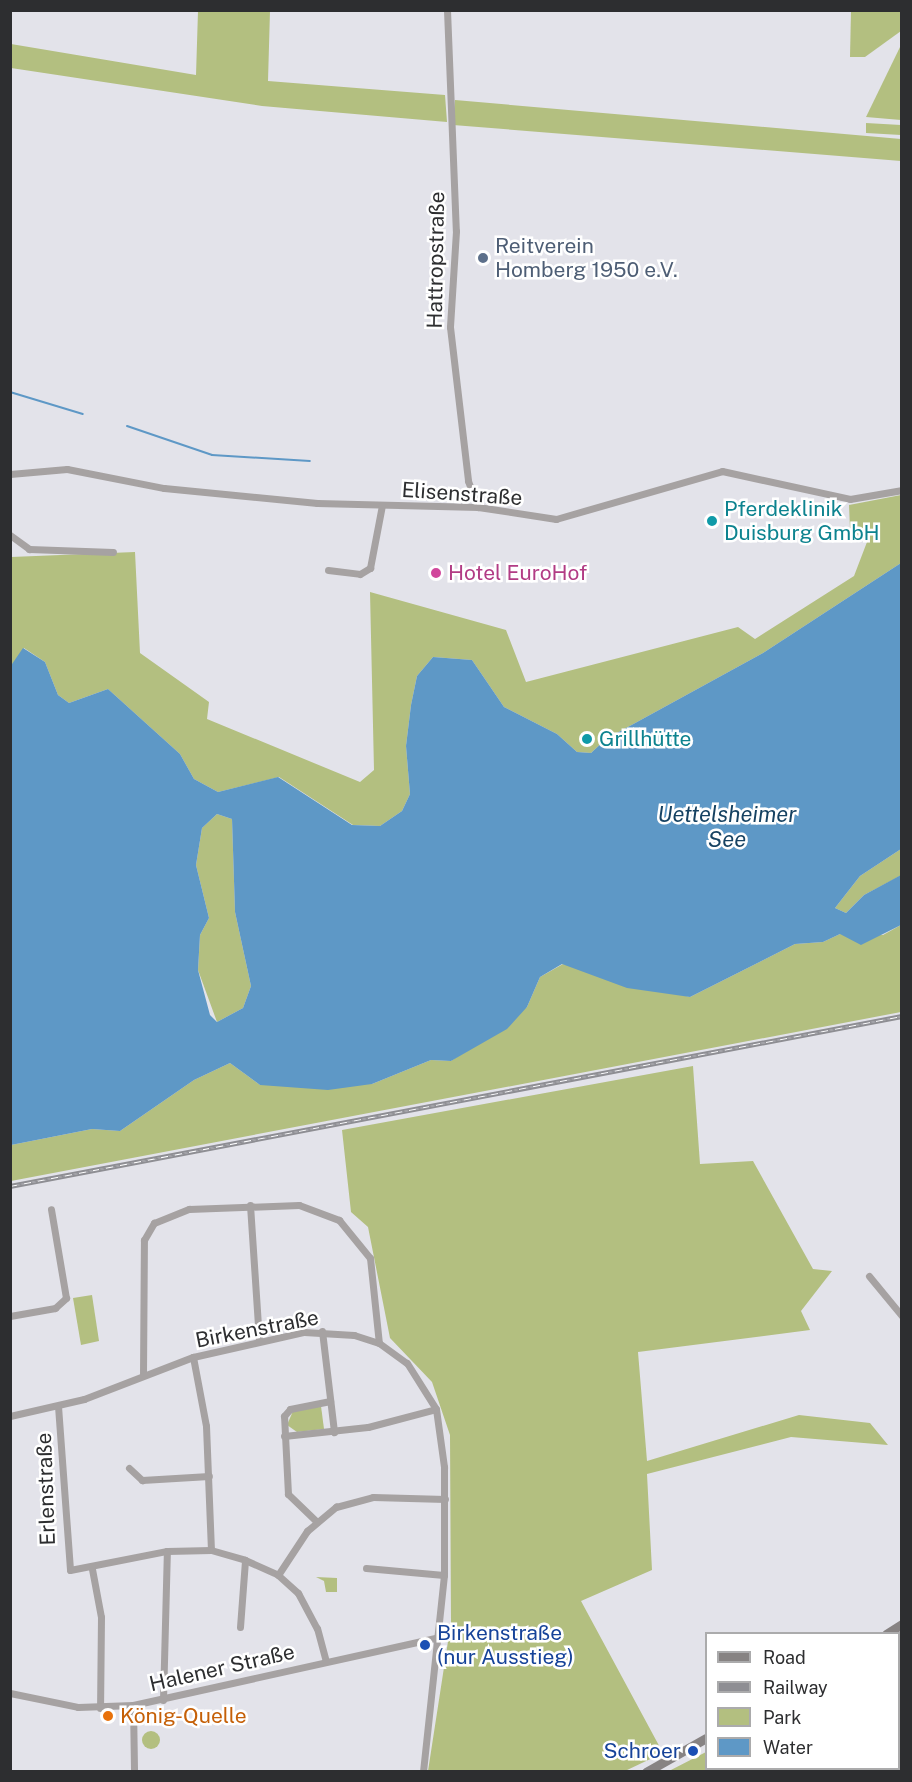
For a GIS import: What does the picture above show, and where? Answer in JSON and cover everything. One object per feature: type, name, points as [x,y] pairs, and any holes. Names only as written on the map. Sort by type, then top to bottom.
[{"type":"main road","points":[[889,1632],[902,1624]]},
{"type":"main road","points":[[646,1772],[705,1739]]},
{"type":"street","name":"Hattropstraße","points":[[447,10],[456,231],[450,327],[468,481],[478,507]]},
{"type":"street","name":"Elisenstraße","points":[[10,474],[67,469],[164,488],[382,505],[478,507],[562,519],[722,471],[850,499],[902,490]]},
{"type":"street","points":[[328,570],[360,574],[370,568],[382,505]]},
{"type":"street","points":[[10,536],[29,549],[113,552]]},
{"type":"street","points":[[249,1205],[260,1341]]},
{"type":"street","points":[[143,1375],[140,1274],[147,1231],[161,1218],[189,1209],[249,1205],[315,1209],[352,1231],[374,1271],[379,1343]]},
{"type":"street","points":[[10,1316],[55,1308],[66,1298],[51,1209]]},
{"type":"street","points":[[869,1276],[902,1316]]},
{"type":"street","points":[[322,1331],[334,1432]]},
{"type":"street","name":"Birkenstraße","points":[[10,1416],[58,1406],[192,1357],[260,1341],[322,1331],[379,1343],[407,1363],[436,1409],[445,1499],[444,1575],[423,1772]]},
{"type":"street","points":[[192,1357],[209,1476],[211,1550]]},
{"type":"street","points":[[316,1521],[288,1494],[284,1436],[286,1412],[330,1401]]},
{"type":"street","name":"Erlenstraße","points":[[58,1406],[70,1570],[92,1569]]},
{"type":"street","points":[[284,1436],[334,1432],[399,1422],[436,1409]]},
{"type":"street","points":[[129,1468],[142,1480],[209,1476]]},
{"type":"street","points":[[278,1575],[316,1521],[361,1499],[445,1499]]},
{"type":"street","points":[[100,1708],[101,1617],[92,1569],[167,1551],[211,1550],[245,1560],[278,1575],[309,1610],[326,1661]]},
{"type":"street","points":[[163,1700],[167,1551]]},
{"type":"street","points":[[240,1626],[245,1560]]},
{"type":"street","points":[[366,1568],[444,1575]]},
{"type":"street","name":"Halener Straße","points":[[10,1693],[100,1708],[133,1705],[439,1637]]},
{"type":"street","points":[[133,1705],[134,1772]]},
{"type":"green space","points":[[198,11],[270,11],[268,81],[445,95],[447,122],[262,106],[11,68],[11,44],[196,75]]},
{"type":"green space","points":[[851,11],[901,11],[901,31],[865,57],[850,57]]},
{"type":"green space","points":[[901,45],[901,120],[866,117]]},
{"type":"green space","points":[[455,100],[901,139],[901,161],[453,125]]},
{"type":"green space","points":[[866,123],[901,125],[901,135],[866,133]]},
{"type":"green space","points":[[901,495],[901,563],[763,653],[606,739],[591,753],[577,752],[557,734],[504,707],[472,660],[433,657],[417,676],[411,705],[406,746],[410,794],[402,811],[380,826],[353,825],[279,777],[218,792],[194,779],[180,754],[108,689],[69,703],[58,695],[45,662],[24,648],[11,667],[11,557],[135,552],[140,653],[209,702],[207,719],[360,782],[374,770],[370,592],[506,630],[526,682],[738,627],[755,639],[854,576],[867,542],[850,529],[849,505]]},
{"type":"green space","points":[[217,814],[232,819],[235,912],[251,986],[243,1008],[217,1022],[198,970],[200,935],[209,918],[196,865],[202,828]]},
{"type":"green space","points":[[901,849],[901,885],[900,876],[864,895],[846,913],[835,908],[860,876]]},
{"type":"green space","points":[[901,925],[901,1012],[11,1181],[11,1145],[92,1129],[120,1131],[194,1080],[230,1063],[260,1085],[372,1084],[431,1060],[451,1061],[527,1007],[540,977],[563,964],[690,997],[795,944],[823,942],[840,934],[883,935]]},
{"type":"green space","points":[[693,1066],[700,1164],[753,1161],[813,1269],[832,1271],[801,1311],[810,1330],[638,1352],[647,1461],[799,1415],[870,1423],[888,1445],[791,1437],[647,1474],[652,1570],[581,1601],[663,1753],[625,1771],[428,1771],[451,1622],[450,1435],[432,1382],[390,1338],[368,1227],[351,1212],[342,1130]]},
{"type":"green space","points":[[92,1295],[99,1341],[81,1345],[73,1298]]},
{"type":"green space","points":[[321,1406],[324,1429],[297,1432],[287,1425],[293,1411]]},
{"type":"green space","points":[[316,1577],[337,1578],[337,1592],[326,1592],[324,1581]]},
{"type":"green space","points":[[901,1634],[901,1771],[669,1771],[705,1753],[705,1770],[900,1770]]},
{"type":"green space","points":[[147,1731],[155,1731],[160,1736],[158,1747],[147,1749],[142,1744],[142,1736]]},
{"type":"water","name":"Uettelsheimer See","points":[[901,563],[901,849],[860,876],[835,908],[846,913],[864,895],[901,875],[901,925],[861,945],[840,934],[823,942],[795,944],[690,997],[627,988],[562,964],[540,977],[527,1007],[507,1029],[451,1061],[431,1060],[372,1084],[328,1090],[260,1085],[230,1063],[194,1080],[120,1131],[92,1129],[11,1145],[10,667],[23,648],[45,662],[58,695],[69,703],[108,689],[180,754],[194,779],[218,792],[278,777],[352,825],[380,826],[402,811],[410,794],[406,746],[411,705],[417,676],[433,657],[472,660],[504,707],[557,734],[577,752],[591,753],[606,739],[763,653]],"holes":[[[217,814],[232,819],[235,912],[251,986],[243,1008],[217,1022],[210,1015],[198,970],[200,935],[209,918],[196,865],[202,828]]]},
{"type":"waterway","points":[[10,392],[83,414]]},
{"type":"waterway","points":[[127,426],[212,455],[310,461]]},
{"type":"railway","points":[[10,1186],[902,1016]]},
{"type":"place","name":"Reitverein Homberg 1950 e.V.","points":[[483,258]]},
{"type":"place","name":"Pferdeklinik Duisburg GmbH","points":[[712,521]]},
{"type":"place","name":"Hotel EuroHof","points":[[436,573]]},
{"type":"place","name":"Grillhütte","points":[[587,739]]},
{"type":"place","name":"Birkenstraße (nur Ausstieg)","points":[[425,1645]]},
{"type":"place","name":"König-Quelle","points":[[108,1716]]},
{"type":"place","name":"Schroer","points":[[693,1751]]}]
